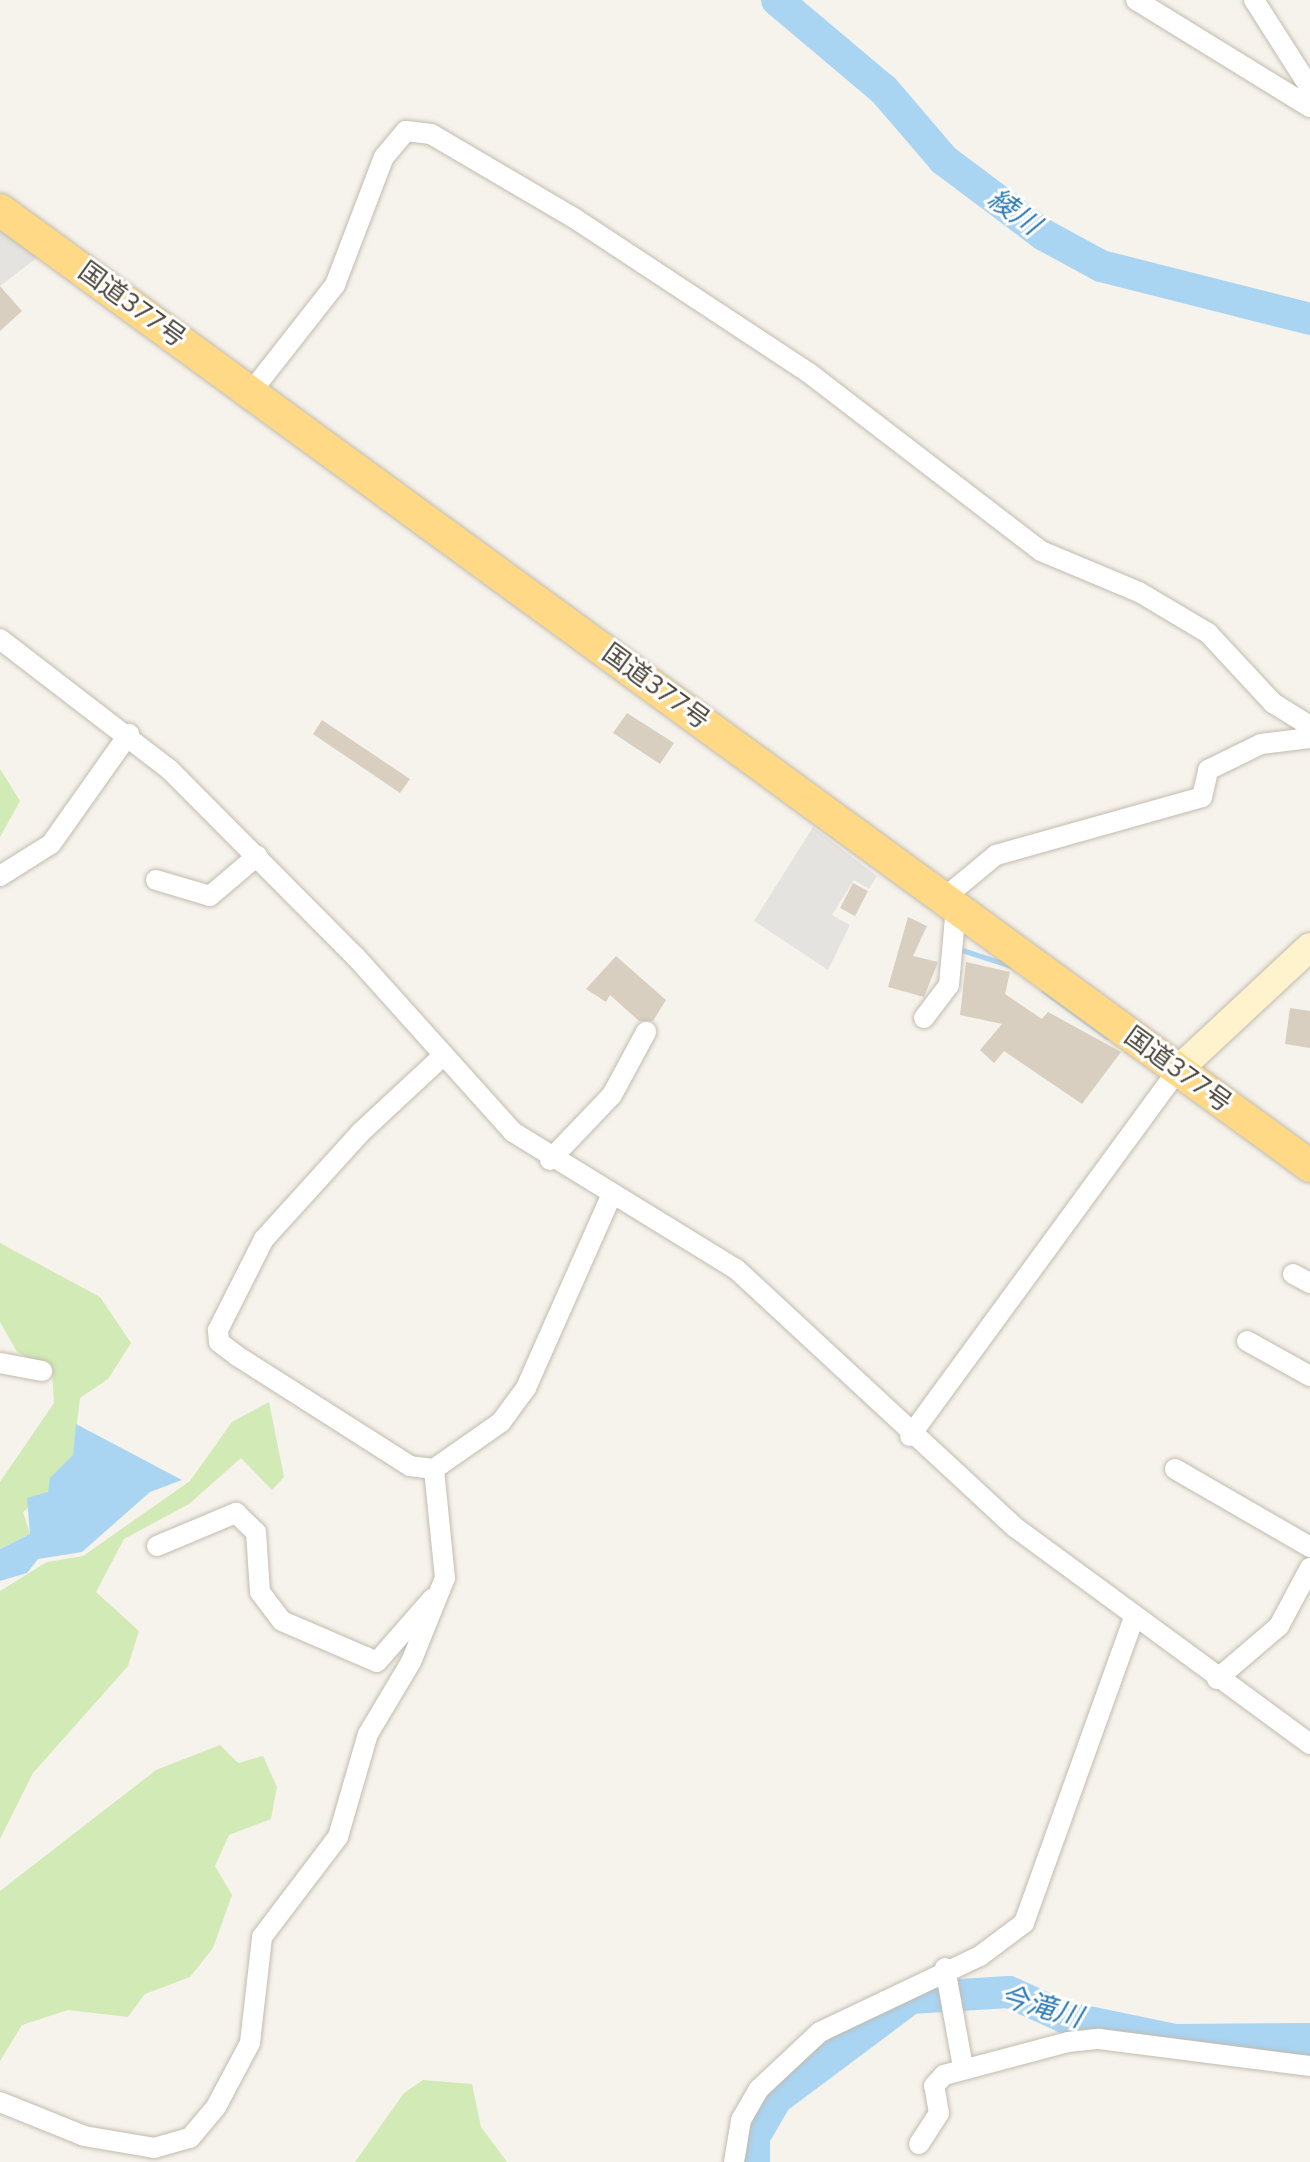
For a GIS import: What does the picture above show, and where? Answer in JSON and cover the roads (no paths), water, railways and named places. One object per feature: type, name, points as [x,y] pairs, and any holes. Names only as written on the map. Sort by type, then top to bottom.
[{"type":"highway","name":"国道377号","points":[[0,210],[1310,1166]]},
{"type":"main road","points":[[1178,1070],[1310,947]]},
{"type":"street","points":[[1136,0],[1310,107]]},
{"type":"street","points":[[1254,0],[1310,88]]},
{"type":"street","points":[[251,392],[335,285],[384,157],[406,131],[431,134],[574,218],[809,373],[1041,551],[1139,592],[1208,633],[1273,703],[1310,726]]},
{"type":"street","points":[[0,639],[129,734],[257,856],[513,1132],[550,1160],[736,1269],[910,1436],[1133,1620],[1310,1744]]},
{"type":"street","points":[[0,876],[51,844],[129,734]]},
{"type":"street","points":[[924,1018],[949,985],[950,902],[996,855],[1202,797],[1208,770],[1261,744],[1310,738]]},
{"type":"street","points":[[156,880],[210,896],[257,856]]},
{"type":"street","points":[[550,1160],[612,1095],[646,1032]]},
{"type":"street","points":[[444,1055],[361,1132],[264,1239],[218,1330],[219,1342],[410,1466],[434,1469],[501,1422],[526,1388],[611,1196]]},
{"type":"street","points":[[910,1436],[1178,1070]]},
{"type":"street","points":[[1247,1341],[1310,1376]]},
{"type":"street","points":[[0,1363],[42,1371]]},
{"type":"street","points":[[0,2102],[84,2136],[156,2155],[190,2138],[250,2043],[262,1937],[338,1837],[368,1734],[411,1662],[439,1593],[445,1534],[434,1469]]},
{"type":"street","points":[[1175,1469],[1310,1547]]},
{"type":"street","points":[[157,1546],[236,1513],[256,1532],[260,1592],[282,1621],[377,1662],[439,1593]]},
{"type":"street","points":[[1217,1679],[1279,1626],[1310,1568]]},
{"type":"street","points":[[734,2162],[741,2120],[759,2089],[810,2042],[996,1947],[1024,1923],[1133,1620]]},
{"type":"street","points":[[946,1973],[963,2067]]},
{"type":"street","points":[[919,2144],[939,2113],[934,2086],[963,2067],[985,2068],[1099,2039],[1310,2066]]},
{"type":"water","points":[[76,1424],[182,1480],[150,1492],[82,1552],[38,1559],[27,1573],[0,1581],[0,1549],[30,1534],[27,1498],[48,1492],[50,1478],[73,1455]]},
{"type":"waterway","name":"綾川","points":[[777,0],[884,90],[944,160],[1044,235],[1101,266],[1310,319]]},
{"type":"waterway","points":[[962,950],[1011,966]]},
{"type":"waterway","points":[[1044,991],[1107,1037]]},
{"type":"waterway","name":"今滝川","points":[[754,2162],[754,2137],[776,2099],[911,1998],[1009,1992],[1064,2017],[1175,2040],[1310,2039]]}]
